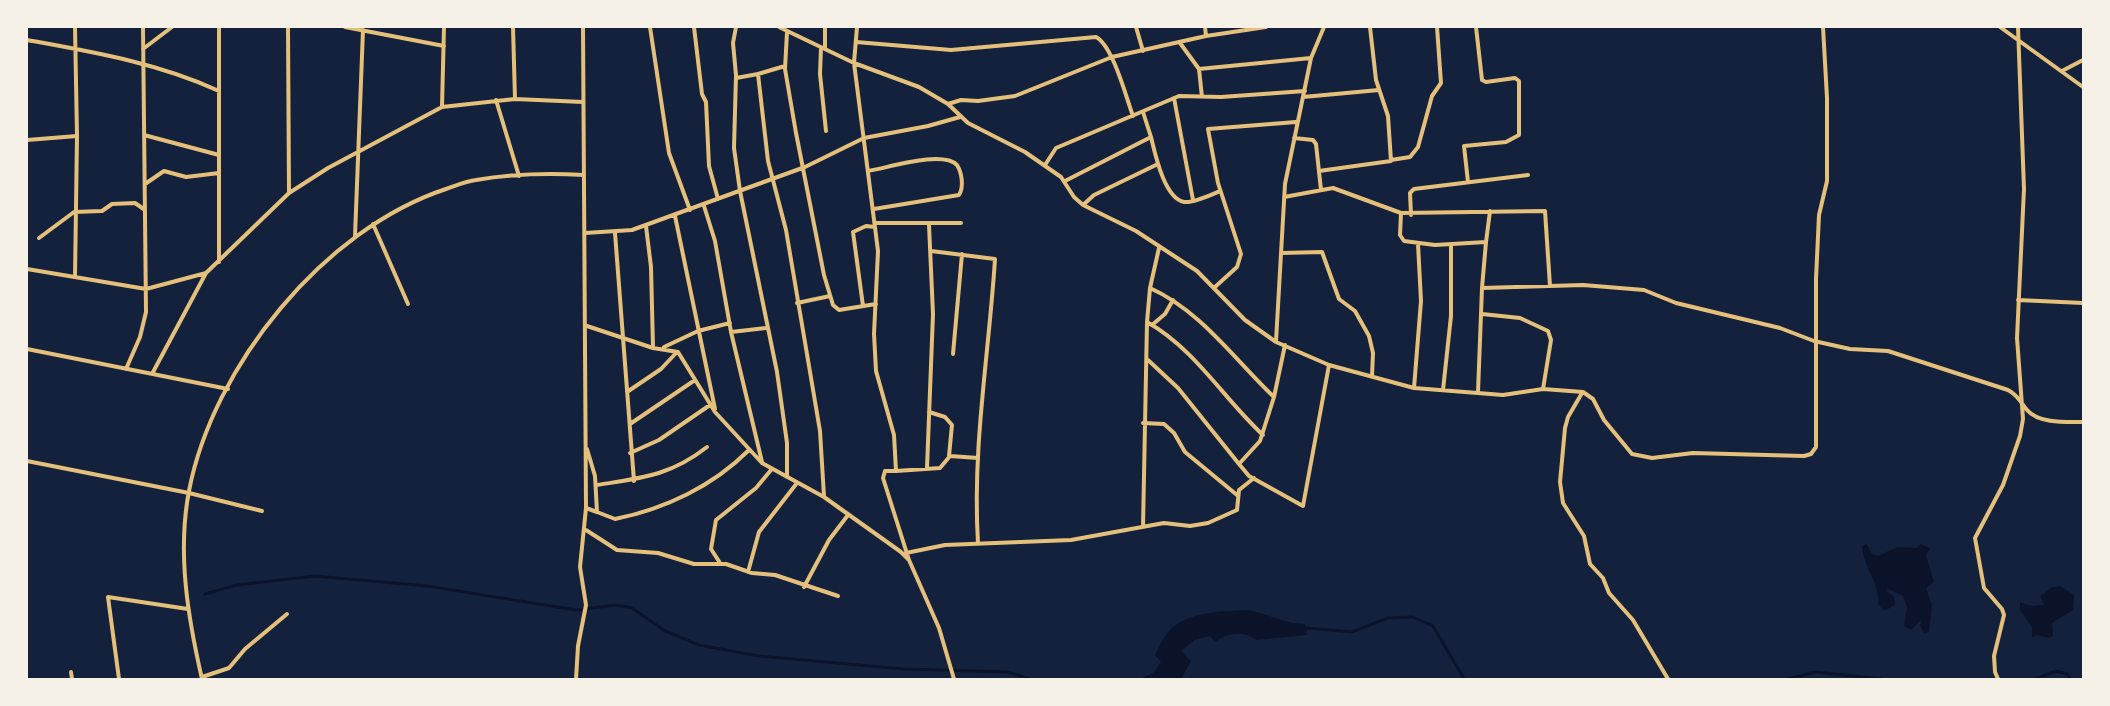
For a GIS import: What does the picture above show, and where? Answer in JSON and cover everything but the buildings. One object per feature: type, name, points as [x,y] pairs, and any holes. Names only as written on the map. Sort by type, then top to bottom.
[{"type":"street","points":[[75,27],[77,136],[74,212],[75,277]]},
{"type":"street","points":[[126,369],[144,325],[146,289],[143,27]]},
{"type":"street","points":[[143,50],[172,27]]},
{"type":"street","points":[[219,27],[219,263]]},
{"type":"street","points":[[288,27],[289,194]]},
{"type":"street","points":[[345,27],[444,46]]},
{"type":"street","points":[[442,108],[444,27]]},
{"type":"street","points":[[513,27],[514,99]]},
{"type":"street","points":[[576,679],[578,646],[586,605],[580,567],[586,530],[587,326],[583,27]]},
{"type":"street","points":[[650,27],[669,153],[690,210]]},
{"type":"street","points":[[694,27],[702,94],[706,102],[709,166],[718,199]]},
{"type":"street","points":[[735,27],[732,43],[736,78],[733,128],[740,191],[766,328],[777,372],[786,432],[787,477]]},
{"type":"street","points":[[779,27],[854,63],[913,84],[948,104],[960,117],[1045,165],[1065,181],[1074,197],[1083,205],[1136,231],[1158,248],[1197,271],[1245,320],[1276,342],[1329,365],[1414,388],[1503,395],[1544,389],[1583,392],[1593,399],[1605,420],[1632,454],[1639,457],[1666,458],[1693,453],[1804,456],[1811,454],[1816,447],[1818,435],[1814,341],[1819,214],[1827,181],[1823,27]]},
{"type":"street","points":[[825,27],[820,74],[826,130]]},
{"type":"street","points":[[857,27],[854,63],[878,251],[876,370],[894,435],[896,471]]},
{"type":"street","points":[[1136,27],[1143,51]]},
{"type":"street","points":[[1205,27],[1206,36]]},
{"type":"street","points":[[948,104],[961,100],[978,101],[1015,96],[1112,57],[1206,36],[1266,27]]},
{"type":"street","points":[[1276,342],[1284,196],[1296,122],[1311,58],[1324,27]]},
{"type":"street","points":[[1370,27],[1378,90],[1388,116],[1391,160]]},
{"type":"street","points":[[1319,171],[1388,164],[1391,160],[1410,157],[1418,147],[1432,96],[1441,83],[1437,27]]},
{"type":"street","points":[[1468,182],[1464,146],[1511,140],[1519,135],[1521,126],[1518,80],[1482,80],[1476,27]]},
{"type":"street","points":[[2000,27],[2083,87]]},
{"type":"street","points":[[1998,679],[1994,656],[2004,615],[2002,609],[1984,588],[1975,538],[2011,463],[2020,436],[2023,401],[2017,338],[2024,189],[2018,27]]},
{"type":"street","points":[[355,236],[356,152],[363,30]]},
{"type":"street","points":[[787,32],[785,66],[796,134],[805,167],[824,274],[831,296],[839,310],[876,304]]},
{"type":"street","points":[[856,42],[951,50],[1096,38],[1101,40],[1112,57],[1133,116]]},
{"type":"street","points":[[27,40],[143,64],[184,75],[219,91]]},
{"type":"street","points":[[1180,43],[1198,69],[1202,97]]},
{"type":"street","points":[[1198,69],[1311,58]]},
{"type":"street","points":[[2062,71],[2083,60]]},
{"type":"street","points":[[736,78],[785,66]]},
{"type":"street","points":[[758,74],[772,179],[786,230],[820,431],[824,496]]},
{"type":"street","points":[[1303,97],[1378,90]]},
{"type":"street","points":[[1045,165],[1054,148],[1174,98],[1305,91]]},
{"type":"street","points":[[1174,98],[1193,200]]},
{"type":"street","points":[[27,269],[146,289],[206,273],[289,194],[356,152],[442,108],[514,99],[584,102]]},
{"type":"street","points":[[496,100],[519,176]]},
{"type":"street","points":[[1143,112],[1158,164],[1172,193],[1182,201],[1193,200],[1220,190]]},
{"type":"street","points":[[585,233],[615,233],[646,226],[805,167],[864,138],[960,117]]},
{"type":"street","points":[[1215,287],[1236,267],[1241,257],[1220,190],[1208,129],[1296,122]]},
{"type":"street","points":[[144,135],[219,155]]},
{"type":"street","points":[[27,140],[77,136]]},
{"type":"street","points":[[1065,181],[1151,137]]},
{"type":"street","points":[[1294,138],[1314,141],[1318,147],[1321,190]]},
{"type":"street","points":[[868,171],[923,160],[945,159],[953,161],[958,166],[961,175],[959,195],[874,209]]},
{"type":"street","points":[[1083,205],[1094,195],[1158,164]]},
{"type":"street","points":[[145,184],[164,171],[186,177],[219,173]]},
{"type":"street","points":[[287,614],[251,644],[229,668],[202,678],[188,609],[184,530],[189,493],[212,421],[228,389],[275,314],[306,280],[355,236],[424,196],[474,180],[519,176],[584,175]]},
{"type":"street","points":[[1411,215],[1410,194],[1413,189],[1528,175]]},
{"type":"street","points":[[1284,196],[1335,189],[1411,215],[1490,211],[1545,212],[1550,286]]},
{"type":"street","points":[[39,238],[74,212],[102,211],[112,204],[135,203],[145,210]]},
{"type":"street","points":[[704,206],[715,241],[731,332],[762,463]]},
{"type":"street","points":[[1478,392],[1482,288],[1490,211]]},
{"type":"street","points":[[1401,213],[1401,237],[1404,241],[1451,245],[1486,242]]},
{"type":"street","points":[[675,216],[715,412]]},
{"type":"street","points":[[863,306],[854,232],[866,226],[875,225],[962,223]]},
{"type":"street","points":[[373,224],[408,304]]},
{"type":"street","points":[[927,468],[931,251],[929,225]]},
{"type":"street","points":[[646,226],[651,267],[653,348]]},
{"type":"street","points":[[615,233],[630,424],[630,453],[634,481]]},
{"type":"street","points":[[1414,388],[1422,294],[1418,243]]},
{"type":"street","points":[[1443,390],[1451,316],[1451,245]]},
{"type":"street","points":[[1143,527],[1143,423],[1147,322],[1150,288],[1158,248]]},
{"type":"street","points":[[931,251],[995,259],[981,398],[978,543]]},
{"type":"street","points":[[1281,253],[1322,252],[1340,299],[1355,311],[1369,336],[1373,353],[1372,376]]},
{"type":"street","points":[[953,354],[962,254]]},
{"type":"street","points":[[152,374],[206,273]]},
{"type":"street","points":[[1482,288],[1550,286],[1644,290],[1676,303],[1780,328],[1814,341],[1850,349],[1888,351],[2008,390],[2023,401],[2028,411],[2039,417],[2083,422]]},
{"type":"street","points":[[1150,288],[1173,300],[1203,323],[1274,397]]},
{"type":"street","points":[[797,303],[831,296]]},
{"type":"street","points":[[1152,325],[1165,314],[1173,300]]},
{"type":"street","points":[[2018,300],[2083,303]]},
{"type":"street","points":[[1482,314],[1520,318],[1548,331],[1551,340],[1544,389]]},
{"type":"street","points":[[1147,322],[1186,351],[1239,412],[1263,435]]},
{"type":"street","points":[[663,348],[699,331],[730,323]]},
{"type":"street","points":[[587,326],[653,348],[678,352],[715,412],[762,463],[771,470],[824,496],[909,560]]},
{"type":"street","points":[[731,332],[766,328]]},
{"type":"street","points":[[1239,464],[1258,446],[1263,435],[1285,345]]},
{"type":"street","points":[[27,349],[228,389]]},
{"type":"street","points":[[626,392],[661,369],[678,352]]},
{"type":"street","points":[[1147,360],[1178,388],[1244,472],[1302,506],[1329,365]]},
{"type":"street","points":[[630,424],[695,380]]},
{"type":"street","points":[[1583,392],[1568,417],[1565,428],[1560,482],[1563,503],[1584,536],[1590,564],[1603,578],[1609,593],[1632,620],[1668,679]]},
{"type":"street","points":[[630,453],[659,440],[710,405]]},
{"type":"street","points":[[929,412],[945,417],[952,425],[948,457],[942,467],[885,471],[883,478],[906,553],[939,628],[954,679]]},
{"type":"street","points":[[1143,423],[1164,424],[1174,433],[1185,452],[1238,496]]},
{"type":"street","points":[[586,445],[597,485],[597,512]]},
{"type":"street","points":[[597,485],[634,481],[666,471],[707,447]]},
{"type":"street","points":[[586,508],[615,519],[682,497],[719,476],[749,450]]},
{"type":"street","points":[[948,457],[978,458]]},
{"type":"street","points":[[27,461],[189,493],[262,511]]},
{"type":"street","points":[[720,564],[711,549],[711,532],[716,520],[756,488],[771,470]]},
{"type":"street","points":[[906,553],[945,544],[1071,540],[1164,523],[1190,526],[1208,523],[1237,510],[1239,490],[1254,478]]},
{"type":"street","points":[[748,572],[759,532],[797,483]]},
{"type":"street","points":[[804,587],[829,540],[848,515]]},
{"type":"street","points":[[586,530],[611,547],[629,553],[658,554],[694,564],[720,564],[748,572],[775,574],[804,587],[838,596]]},
{"type":"street","points":[[119,679],[108,597],[188,609]]},
{"type":"street","points":[[71,672],[72,679]]},
{"type":"water","points":[[1867,544],[1872,554],[1878,556],[1897,547],[1916,548],[1921,544],[1930,548],[1926,555],[1934,582],[1926,588],[1932,605],[1929,632],[1924,633],[1920,626],[1921,620],[1911,630],[1904,626],[1907,608],[1903,596],[1888,589],[1887,591],[1894,597],[1895,605],[1884,611],[1878,604],[1877,590],[1863,554],[1862,546]]},
{"type":"water","points":[[2060,586],[2074,595],[2073,610],[2052,623],[2053,636],[2049,638],[2038,635],[2032,637],[2032,627],[2020,610],[2020,602],[2032,606],[2044,605],[2040,596],[2052,587]]},
{"type":"water","points":[[1250,610],[1292,623],[1305,624],[1307,635],[1256,640],[1246,635],[1236,634],[1225,636],[1215,642],[1210,636],[1195,640],[1181,651],[1191,661],[1181,679],[1140,679],[1153,673],[1161,662],[1155,655],[1165,636],[1177,624],[1207,613]]},
{"type":"waterway","points":[[205,594],[237,585],[315,576],[427,586],[576,610],[616,605],[632,608],[665,631],[699,645],[759,656],[904,669],[1008,672],[1030,679]]},
{"type":"waterway","points":[[1306,628],[1352,632],[1388,618],[1413,617],[1433,626],[1464,679]]},
{"type":"waterway","points":[[2035,679],[2056,671],[2067,674],[2070,679]]},
{"type":"waterway","points":[[1788,679],[1815,672],[1882,679]]}]
